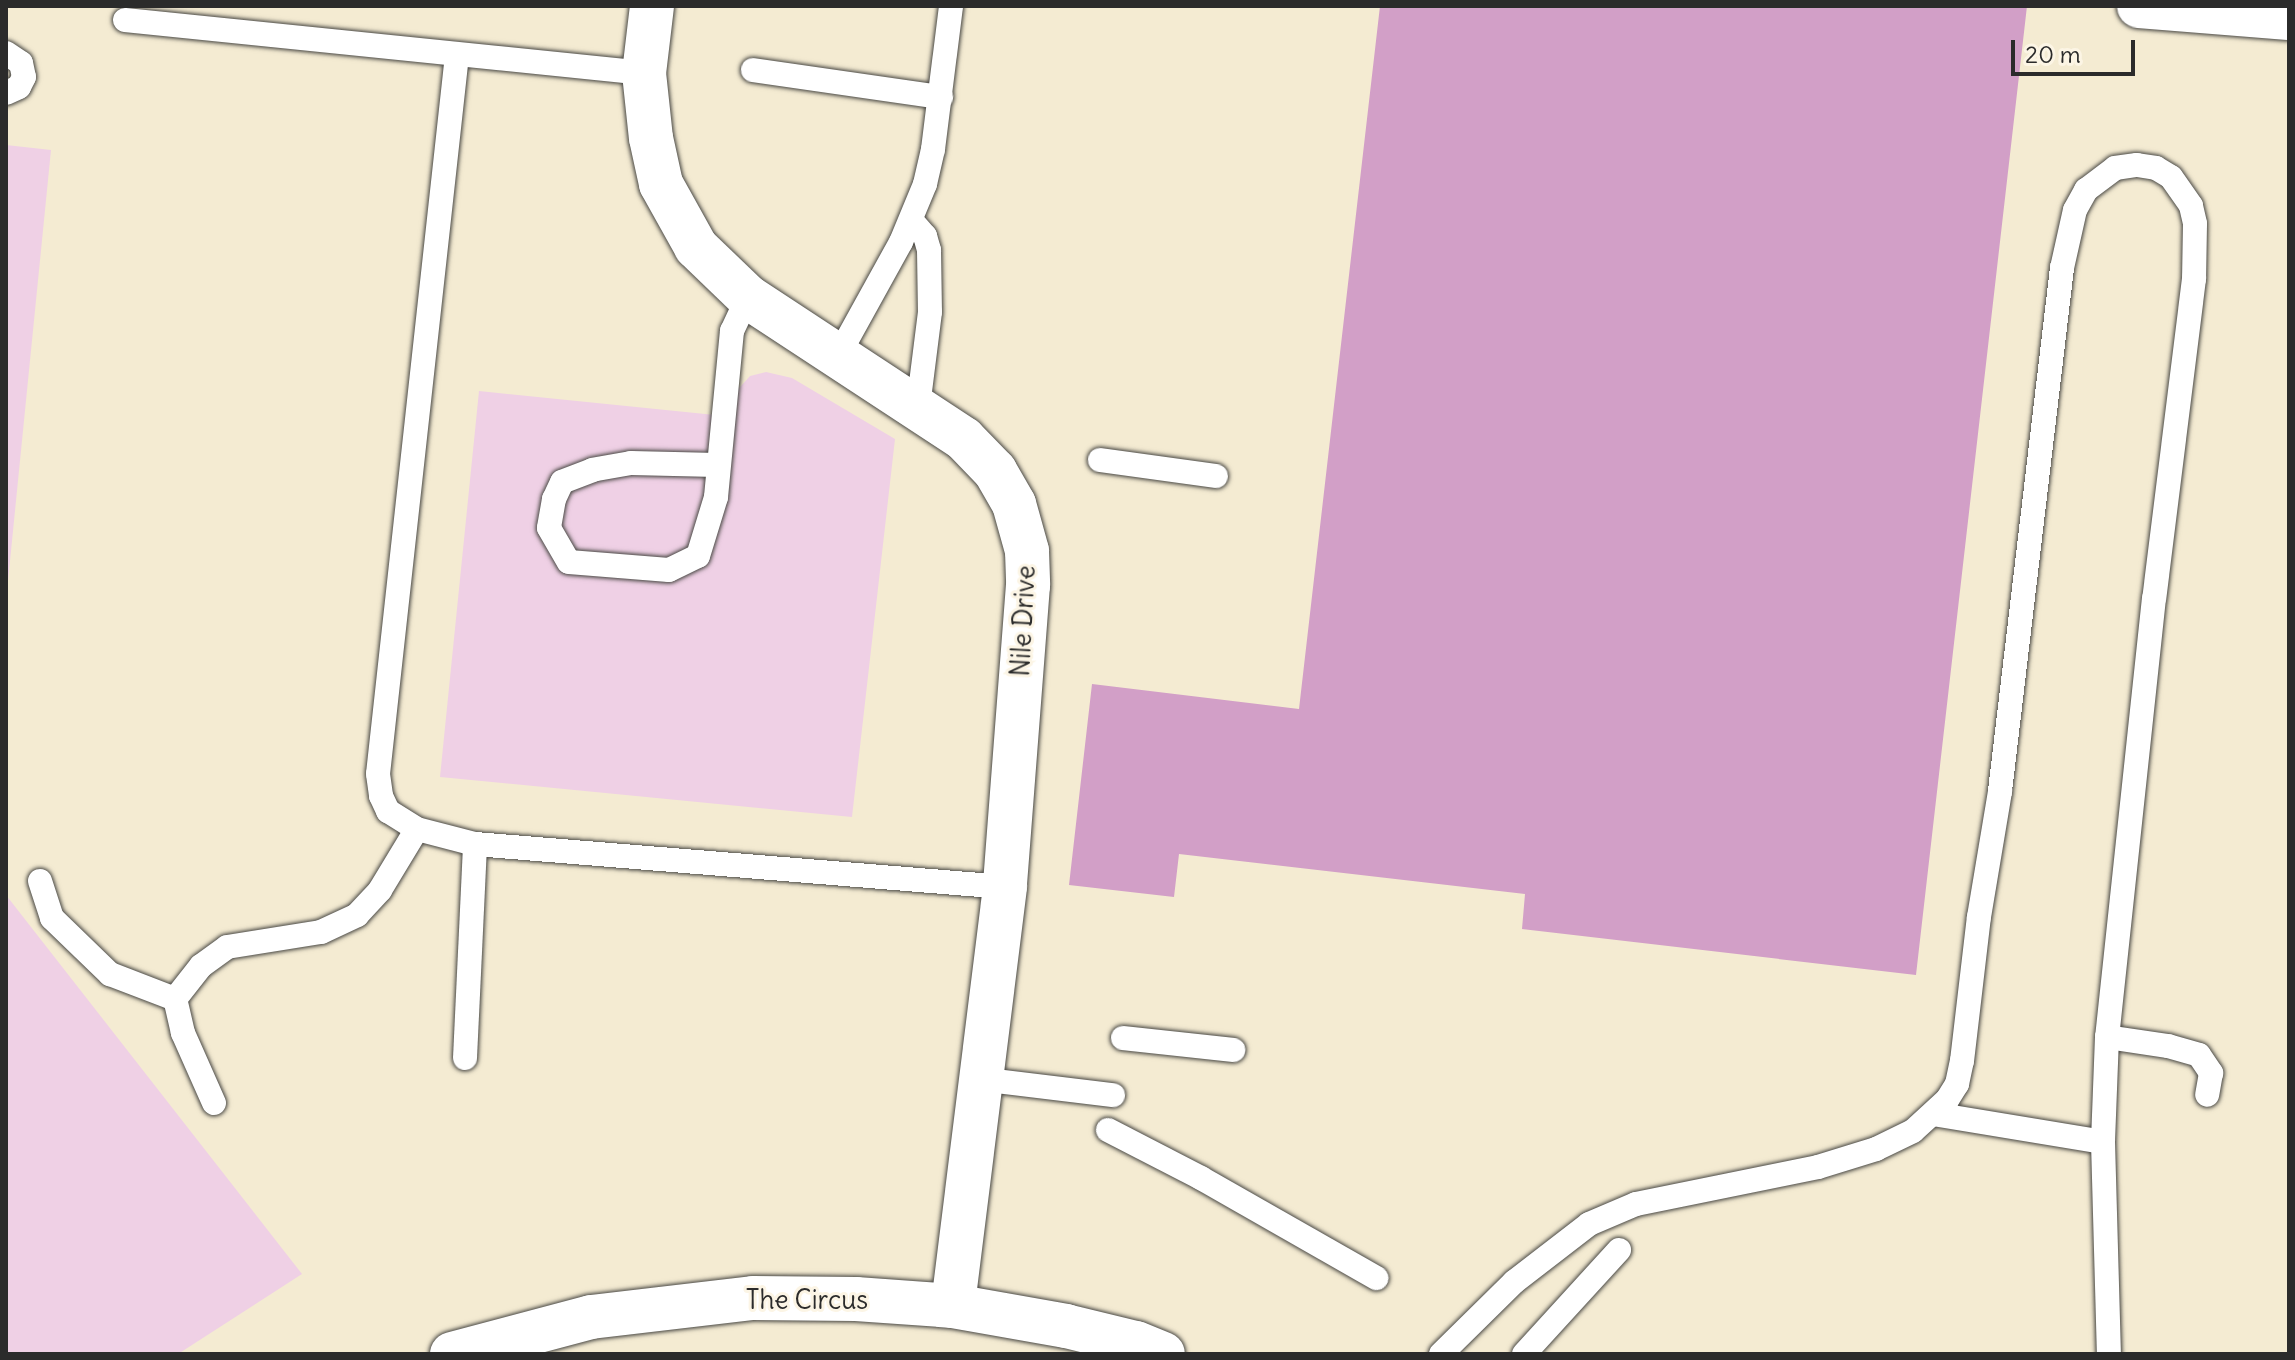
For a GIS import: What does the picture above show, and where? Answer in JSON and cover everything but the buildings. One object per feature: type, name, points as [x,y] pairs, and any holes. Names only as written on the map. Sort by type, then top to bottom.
[{"type":"street","name":"Nile Drive","points":[[652,6],[644,73],[651,138],[661,184],[696,247],[748,297],[964,439],[995,471],[1014,504],[1027,551],[1028,585],[1005,887],[953,1306]]},
{"type":"street","points":[[2139,6],[2289,18]]},
{"type":"street","name":"The Circus","points":[[452,1354],[591,1317],[672,1305],[753,1298],[856,1299],[953,1306],[1066,1326],[1136,1343],[1163,1354]]},
{"type":"lane","points":[[838,356],[912,221],[931,161],[951,6]]},
{"type":"lane","points":[[125,20],[644,73]]},
{"type":"lane","points":[[6,53],[21,63],[24,77],[19,87],[6,93]]},
{"type":"lane","points":[[457,55],[378,774],[381,796],[388,811],[417,829],[475,844],[1005,887]]},
{"type":"lane","points":[[753,70],[941,97]]},
{"type":"lane","points":[[1441,1354],[1514,1282],[1589,1224],[1636,1204],[1818,1167],[1876,1149],[1913,1131],[1934,1114],[1957,1084],[1979,917],[2000,791],[2062,268],[2072,224],[2086,190],[2115,168],[2137,165],[2156,168],[2171,177],[2191,206],[2195,224],[2194,279],[2154,598],[2107,1037],[2103,1142],[2109,1354]]},
{"type":"lane","points":[[912,221],[925,236],[929,250],[930,312],[918,407]]},
{"type":"lane","points":[[717,465],[631,463],[593,470],[562,482],[554,499],[549,528],[569,562],[669,570],[698,556],[716,497],[732,331],[748,297]]},
{"type":"lane","points":[[1100,460],[1216,476]]},
{"type":"lane","points":[[175,999],[201,966],[227,947],[321,932],[357,915],[380,890],[417,829]]},
{"type":"lane","points":[[465,1058],[475,844]]},
{"type":"lane","points":[[40,881],[52,918],[110,974],[175,999]]},
{"type":"lane","points":[[175,999],[183,1033],[214,1103]]},
{"type":"lane","points":[[2107,1037],[2168,1046],[2199,1055],[2211,1073],[2207,1095]]},
{"type":"lane","points":[[1123,1038],[1233,1050]]},
{"type":"lane","points":[[980,1079],[1113,1095]]},
{"type":"lane","points":[[1934,1114],[2103,1142]]},
{"type":"lane","points":[[1108,1130],[1201,1178],[1376,1278]]},
{"type":"lane","points":[[1524,1354],[1619,1250]]},
{"type":"shaded area","points":[[6,145],[51,150],[6,601]]},
{"type":"shaded area","points":[[766,372],[792,378],[895,439],[852,817],[440,777],[479,391],[715,415],[750,376]]},
{"type":"shaded area","points":[[6,895],[302,1274],[178,1354],[6,1354]]}]
